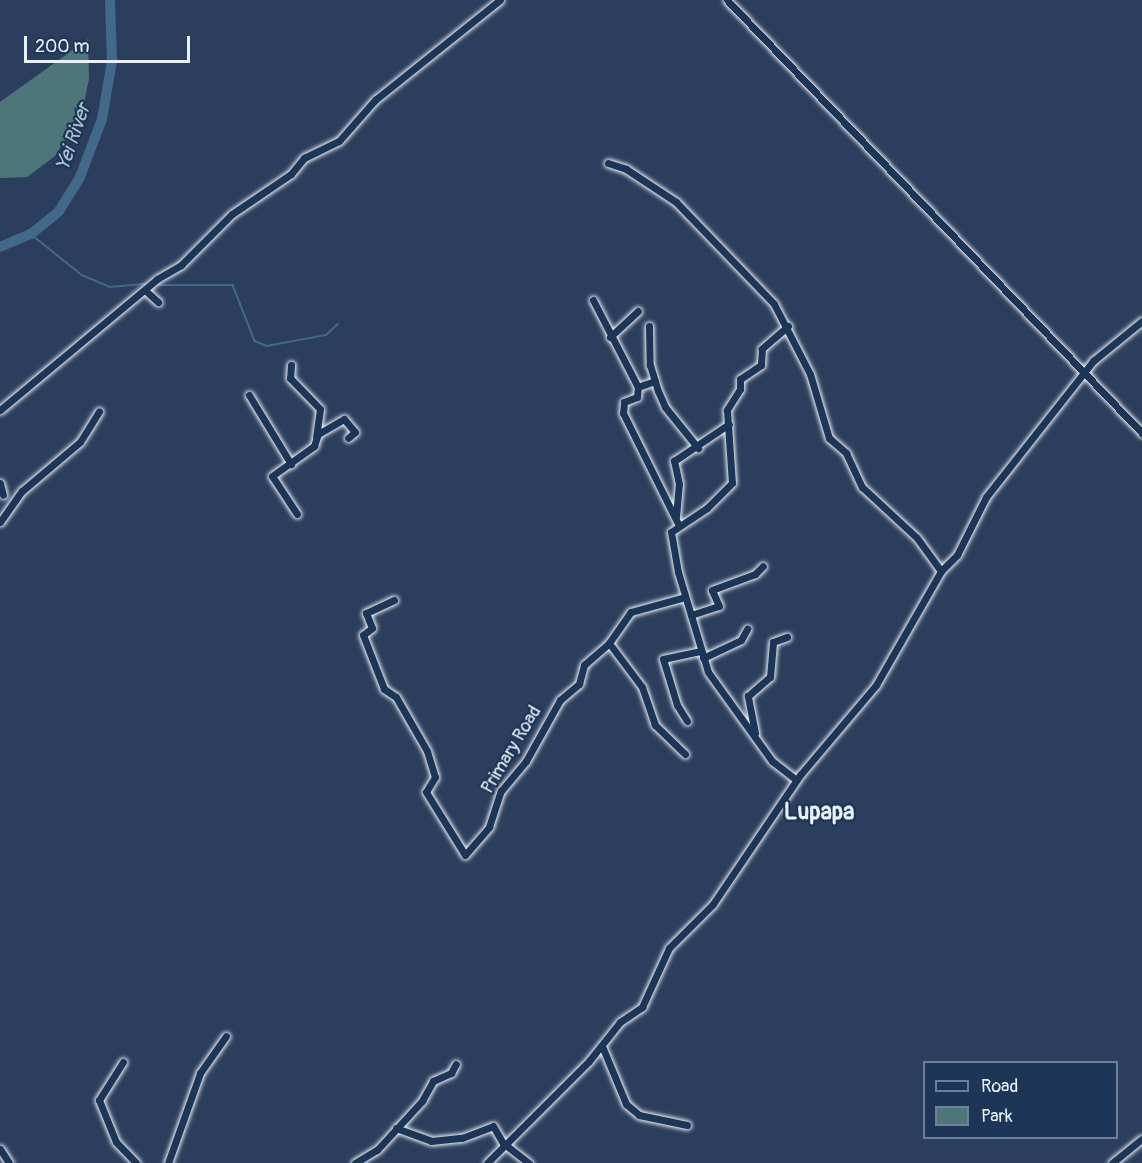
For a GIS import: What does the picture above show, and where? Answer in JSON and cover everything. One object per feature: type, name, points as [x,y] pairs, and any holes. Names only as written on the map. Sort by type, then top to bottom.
[{"type":"street","points":[[0,410],[147,292],[214,235],[224,220],[291,174],[304,158],[339,141],[375,100],[500,0]]},
{"type":"street","points":[[728,0],[1142,433]]},
{"type":"street","points":[[608,163],[626,169],[676,202],[713,236],[788,326],[829,438],[846,453],[862,487],[917,538],[941,571]]},
{"type":"street","points":[[147,292],[158,302]]},
{"type":"street","points":[[593,300],[610,337],[638,387],[637,397],[624,402],[623,413],[677,521]]},
{"type":"street","points":[[610,337],[638,311]]},
{"type":"street","points":[[487,1163],[503,1143],[602,1046],[620,1022],[646,1001],[669,948],[713,904],[796,780],[876,686],[941,571],[957,555],[986,497],[1087,374],[1093,361],[1142,321]]},
{"type":"street","points":[[648,326],[655,381],[665,407],[698,448]]},
{"type":"street","points":[[677,521],[707,508],[732,483],[727,410],[740,389],[737,382],[761,365],[762,349],[788,326]]},
{"type":"street","points":[[291,365],[290,378],[320,409],[314,446],[272,476],[297,514]]},
{"type":"street","points":[[638,387],[655,381]]},
{"type":"street","points":[[249,395],[291,464]]},
{"type":"street","points":[[0,522],[22,490],[80,442],[99,411]]},
{"type":"street","points":[[316,437],[344,418],[355,432],[348,438]]},
{"type":"street","points":[[729,424],[698,448],[674,461],[679,484],[677,521],[671,532],[685,597],[702,654],[725,699],[772,761],[796,780]]},
{"type":"street","points":[[0,483],[3,495]]},
{"type":"street","points":[[691,615],[719,606],[712,590],[755,574],[763,566]]},
{"type":"street","points":[[685,597],[630,612],[609,643],[642,687],[655,725],[685,754]]},
{"type":"street","name":"Primary Road","points":[[394,600],[366,613],[372,628],[363,636],[384,689],[394,695],[421,737],[435,777],[426,792],[465,855],[489,827],[501,791],[526,761],[560,700],[579,684],[584,665],[609,643]]},
{"type":"street","points":[[687,722],[677,705],[663,659],[702,654],[741,640],[747,629]]},
{"type":"street","points":[[756,739],[748,696],[770,677],[773,642],[787,637]]},
{"type":"street","points":[[168,1163],[200,1072],[226,1036]]},
{"type":"street","points":[[602,1046],[626,1104],[639,1114],[687,1125]]},
{"type":"street","points":[[123,1062],[99,1100],[116,1142],[136,1163]]},
{"type":"street","points":[[356,1163],[377,1150],[422,1101],[433,1081],[451,1073],[456,1065]]},
{"type":"street","points":[[396,1128],[431,1141],[462,1138],[493,1126],[503,1143],[529,1163]]},
{"type":"street","points":[[1112,1163],[1142,1139]]},
{"type":"street","points":[[0,1149],[9,1163]]},
{"type":"green space","points":[[88,39],[89,79],[82,112],[55,156],[27,177],[0,178],[0,102]]},
{"type":"waterway","name":"Yei River","points":[[0,247],[31,234],[59,211],[80,177],[102,119],[112,61],[110,0]]},
{"type":"waterway","points":[[31,234],[82,275],[110,287],[147,284]]},
{"type":"waterway","points":[[155,285],[233,285],[255,341],[267,346],[326,335],[338,324]]},
{"type":"district","name":"Lupapa","points":[[819,812]]}]
